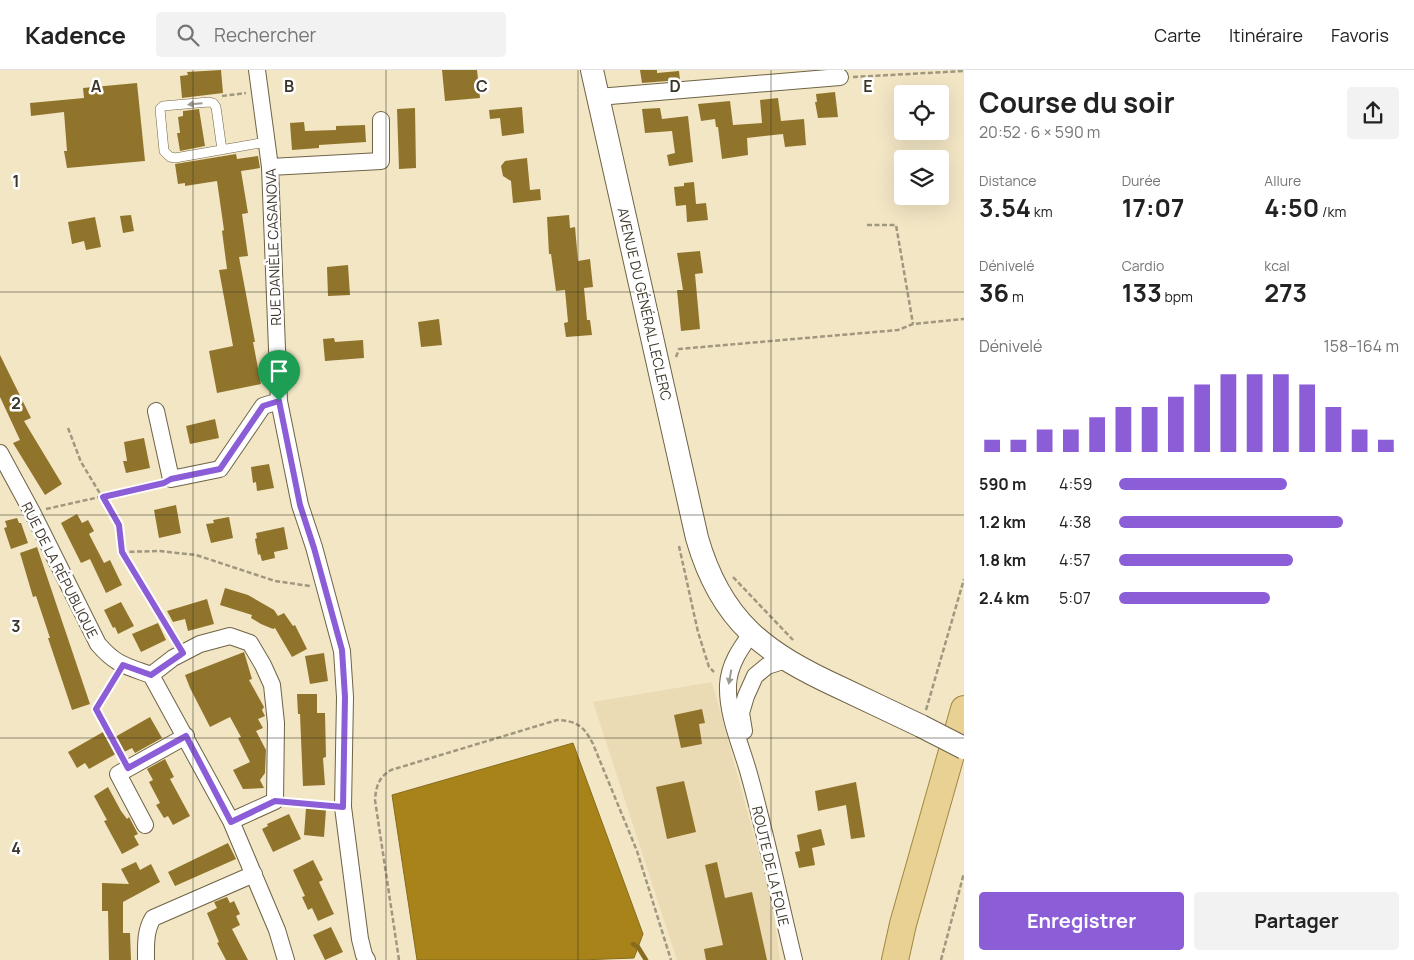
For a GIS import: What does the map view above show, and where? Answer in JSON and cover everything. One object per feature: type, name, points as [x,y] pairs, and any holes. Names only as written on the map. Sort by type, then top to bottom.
[{"type":"main road","name":"AVENUE DU GÉNÉRAL LECLERC","points":[[592,70],[697,538],[707,570],[723,600],[756,638],[790,650],[806,672],[964,748]]},
{"type":"main road","points":[[895,960],[902,924],[964,709]]},
{"type":"street","name":"RUE DANIÈLE CASANOVA","points":[[257,70],[270,167],[279,401],[300,505],[342,650],[344,671],[343,807],[362,958]]},
{"type":"street","points":[[598,97],[840,77]]},
{"type":"street","points":[[270,167],[381,161],[380,120]]},
{"type":"street","points":[[156,412],[171,479],[220,469],[263,406],[279,401]]},
{"type":"street","name":"RUE DE LA RÉPUBLIQUE","points":[[0,452],[98,644],[109,657],[123,665],[151,675]]},
{"type":"street","points":[[231,822],[275,801],[276,723],[272,685],[263,665],[250,643],[230,636],[200,644],[151,675],[186,736],[231,822],[277,930],[286,960]]},
{"type":"street","name":"ROUTE DE LA FOLIE","points":[[756,638],[739,651],[732,666],[728,685],[730,707],[749,773],[794,960]]},
{"type":"street","name":"ROUTE DE LA FOLIE","points":[[749,773],[741,713],[746,696],[754,676],[790,650]]},
{"type":"street","points":[[145,825],[118,774],[186,736]]},
{"type":"street","points":[[146,960],[146,935],[148,926],[153,918],[254,874]]},
{"type":"lane","points":[[222,150],[216,106],[213,104],[209,102],[163,106],[160,109],[164,151],[167,155],[175,158],[222,150],[266,142]]},
{"type":"path","points":[[840,77],[964,71]]},
{"type":"path","points":[[223,95],[260,92]]},
{"type":"path","points":[[867,225],[896,225],[913,324]]},
{"type":"path","points":[[678,366],[676,356],[679,349],[898,330],[913,324],[964,319]]},
{"type":"path","points":[[68,428],[81,462],[119,525],[122,552],[183,653]]},
{"type":"path","points":[[32,512],[164,483],[171,479]]},
{"type":"path","points":[[122,552],[159,550],[196,555],[275,581],[325,589]]},
{"type":"path","points":[[728,572],[790,650]]},
{"type":"path","points":[[921,726],[964,579]]},
{"type":"path","points":[[123,665],[96,709],[128,768]]},
{"type":"path","points":[[399,960],[376,800],[376,790],[379,781],[384,774],[391,770],[557,720],[568,720],[579,724],[587,732],[593,744],[637,852],[671,960]]},
{"type":"path","points":[[275,801],[343,807]]},
{"type":"path","points":[[941,960],[964,873]]},
{"type":"shaded area","points":[[712,682],[772,902],[780,960],[677,960],[593,702]]},
{"type":"shaded area","points":[[573,743],[643,934],[634,958],[580,960],[417,960],[392,795]]},
{"type":"building","points":[[221,70],[223,93],[182,98],[180,76],[188,75],[187,72]]},
{"type":"building","points":[[442,70],[477,70],[480,98],[445,101]]},
{"type":"building","points":[[640,70],[657,70],[657,73],[679,71],[680,80],[642,83]]},
{"type":"building","points":[[137,83],[145,161],[67,168],[64,151],[67,151],[64,112],[31,116],[30,103],[84,98],[83,88]]},
{"type":"building","points":[[835,92],[838,117],[818,118],[815,102],[817,102],[816,94]]},
{"type":"building","points":[[778,98],[781,121],[804,119],[806,145],[785,147],[783,134],[747,138],[748,155],[722,159],[718,127],[716,127],[715,119],[701,121],[698,104],[730,101],[733,125],[762,123],[760,100]]},
{"type":"building","points":[[522,107],[524,133],[502,136],[500,118],[490,119],[489,110]]},
{"type":"building","points":[[415,108],[416,168],[399,169],[397,109]]},
{"type":"building","points":[[660,108],[662,119],[688,116],[693,162],[669,166],[667,155],[675,153],[672,131],[645,133],[642,109]]},
{"type":"building","points":[[199,109],[205,146],[180,151],[177,133],[180,133],[178,117],[183,116],[183,111]]},
{"type":"building","points":[[304,122],[305,131],[336,130],[336,126],[365,125],[366,142],[319,145],[319,148],[292,150],[290,123]]},
{"type":"building","points":[[236,154],[237,159],[258,156],[260,168],[241,171],[248,213],[242,214],[248,256],[239,257],[261,384],[217,393],[209,351],[233,346],[219,270],[227,269],[217,181],[185,186],[185,183],[178,184],[175,164]]},
{"type":"building","points":[[527,158],[530,190],[540,189],[541,200],[513,203],[511,181],[503,176],[501,166],[505,161]]},
{"type":"building","points":[[694,182],[696,204],[706,203],[708,220],[687,222],[686,205],[676,206],[674,187]]},
{"type":"building","points":[[131,215],[134,231],[123,233],[120,216]]},
{"type":"building","points":[[569,215],[570,228],[575,227],[578,261],[590,259],[593,287],[584,288],[587,320],[590,320],[592,335],[566,337],[564,323],[568,322],[565,290],[556,291],[551,254],[549,254],[547,217]]},
{"type":"building","points":[[95,217],[101,247],[86,250],[84,241],[72,244],[68,222]]},
{"type":"building","points":[[700,251],[703,273],[695,274],[700,329],[681,331],[677,290],[683,290],[677,253]]},
{"type":"building","points":[[348,265],[350,295],[328,296],[327,267]]},
{"type":"building","points":[[439,319],[442,345],[421,347],[418,322]]},
{"type":"building","points":[[334,338],[335,342],[363,340],[364,358],[325,361],[323,339]]},
{"type":"building","points":[[0,355],[31,418],[24,421],[62,484],[45,495],[13,443],[20,440],[0,397]]},
{"type":"building","points":[[215,419],[219,438],[190,444],[186,426]]},
{"type":"building","points":[[144,438],[150,468],[126,473],[123,461],[127,461],[124,442]]},
{"type":"building","points":[[269,464],[274,488],[257,491],[256,482],[253,483],[251,467]]},
{"type":"building","points":[[176,505],[181,533],[159,538],[154,510]]},
{"type":"building","points":[[77,514],[82,523],[88,520],[94,531],[89,534],[104,563],[110,560],[122,585],[106,593],[90,559],[81,563],[61,523]]},
{"type":"building","points":[[229,517],[233,538],[211,543],[206,524],[214,523],[213,520]]},
{"type":"building","points":[[17,518],[19,523],[21,523],[28,543],[11,549],[4,528],[7,527],[5,521]]},
{"type":"building","points":[[284,527],[288,549],[274,552],[275,558],[262,561],[260,554],[258,555],[255,539],[257,538],[256,533]]},
{"type":"building","points":[[37,547],[90,704],[72,710],[48,638],[50,638],[36,596],[33,597],[20,553]]},
{"type":"building","points":[[225,588],[248,595],[274,610],[278,616],[284,613],[293,626],[295,625],[307,649],[292,657],[275,628],[273,629],[261,624],[251,618],[252,615],[220,605]]},
{"type":"building","points":[[207,599],[214,624],[188,631],[185,619],[173,622],[167,611]]},
{"type":"building","points":[[121,602],[134,626],[118,634],[104,610]]},
{"type":"building","points":[[158,623],[166,640],[141,652],[132,634]]},
{"type":"building","points":[[244,652],[252,679],[249,680],[264,707],[262,710],[265,716],[258,719],[263,728],[256,731],[266,750],[265,773],[260,780],[264,788],[243,789],[233,770],[250,762],[238,738],[241,737],[230,717],[210,727],[185,675]]},
{"type":"building","points":[[324,653],[328,681],[310,684],[305,656]]},
{"type":"building","points":[[297,694],[317,694],[317,713],[325,713],[326,757],[323,758],[325,785],[303,786],[300,714],[298,714]]},
{"type":"building","points":[[702,709],[705,723],[699,724],[702,744],[681,748],[674,715]]},
{"type":"building","points":[[150,717],[162,738],[135,753],[132,748],[122,753],[121,751],[89,769],[85,763],[77,768],[68,752],[103,732],[108,741]]},
{"type":"building","points":[[165,759],[174,777],[170,779],[190,816],[173,825],[168,816],[164,818],[156,805],[160,803],[149,782],[153,780],[147,769]]},
{"type":"building","points":[[684,781],[696,832],[667,839],[656,787]]},
{"type":"building","points":[[856,782],[865,837],[851,839],[846,805],[818,811],[815,791]]},
{"type":"building","points":[[108,787],[121,811],[127,819],[129,817],[138,834],[134,836],[139,845],[122,854],[104,821],[107,820],[94,796]]},
{"type":"building","points":[[306,808],[326,810],[324,837],[304,835]]},
{"type":"building","points":[[289,814],[301,839],[273,852],[262,829],[268,826],[267,824]]},
{"type":"building","points":[[821,829],[825,845],[812,848],[815,865],[799,868],[795,852],[800,851],[797,835]]},
{"type":"building","points":[[228,843],[236,859],[175,886],[168,872]]},
{"type":"building","points":[[313,860],[323,880],[319,882],[334,914],[318,921],[312,908],[308,910],[302,897],[305,896],[293,870]]},
{"type":"building","points":[[136,862],[140,870],[151,864],[160,882],[123,902],[123,933],[130,933],[131,960],[109,960],[108,911],[102,911],[102,883],[129,884],[121,869]]},
{"type":"building","points":[[717,862],[725,898],[752,892],[767,960],[706,960],[704,949],[723,945],[705,865]]},
{"type":"building","points":[[227,897],[230,903],[234,901],[240,914],[236,916],[240,925],[232,929],[248,960],[226,960],[217,943],[219,942],[207,913],[217,908],[214,902]]},
{"type":"building","points":[[331,927],[343,952],[325,960],[313,935]]},
{"type":"waterway","points":[[633,944],[638,947],[646,960]]},
{"type":"route","points":[[279,401],[300,505],[342,650],[345,697],[342,769],[343,807],[275,801],[231,822],[186,736],[128,768],[96,709],[123,665],[151,675],[173,658],[183,653],[122,552],[119,525],[103,497],[164,483],[171,479],[220,469],[263,406],[279,401]]}]
